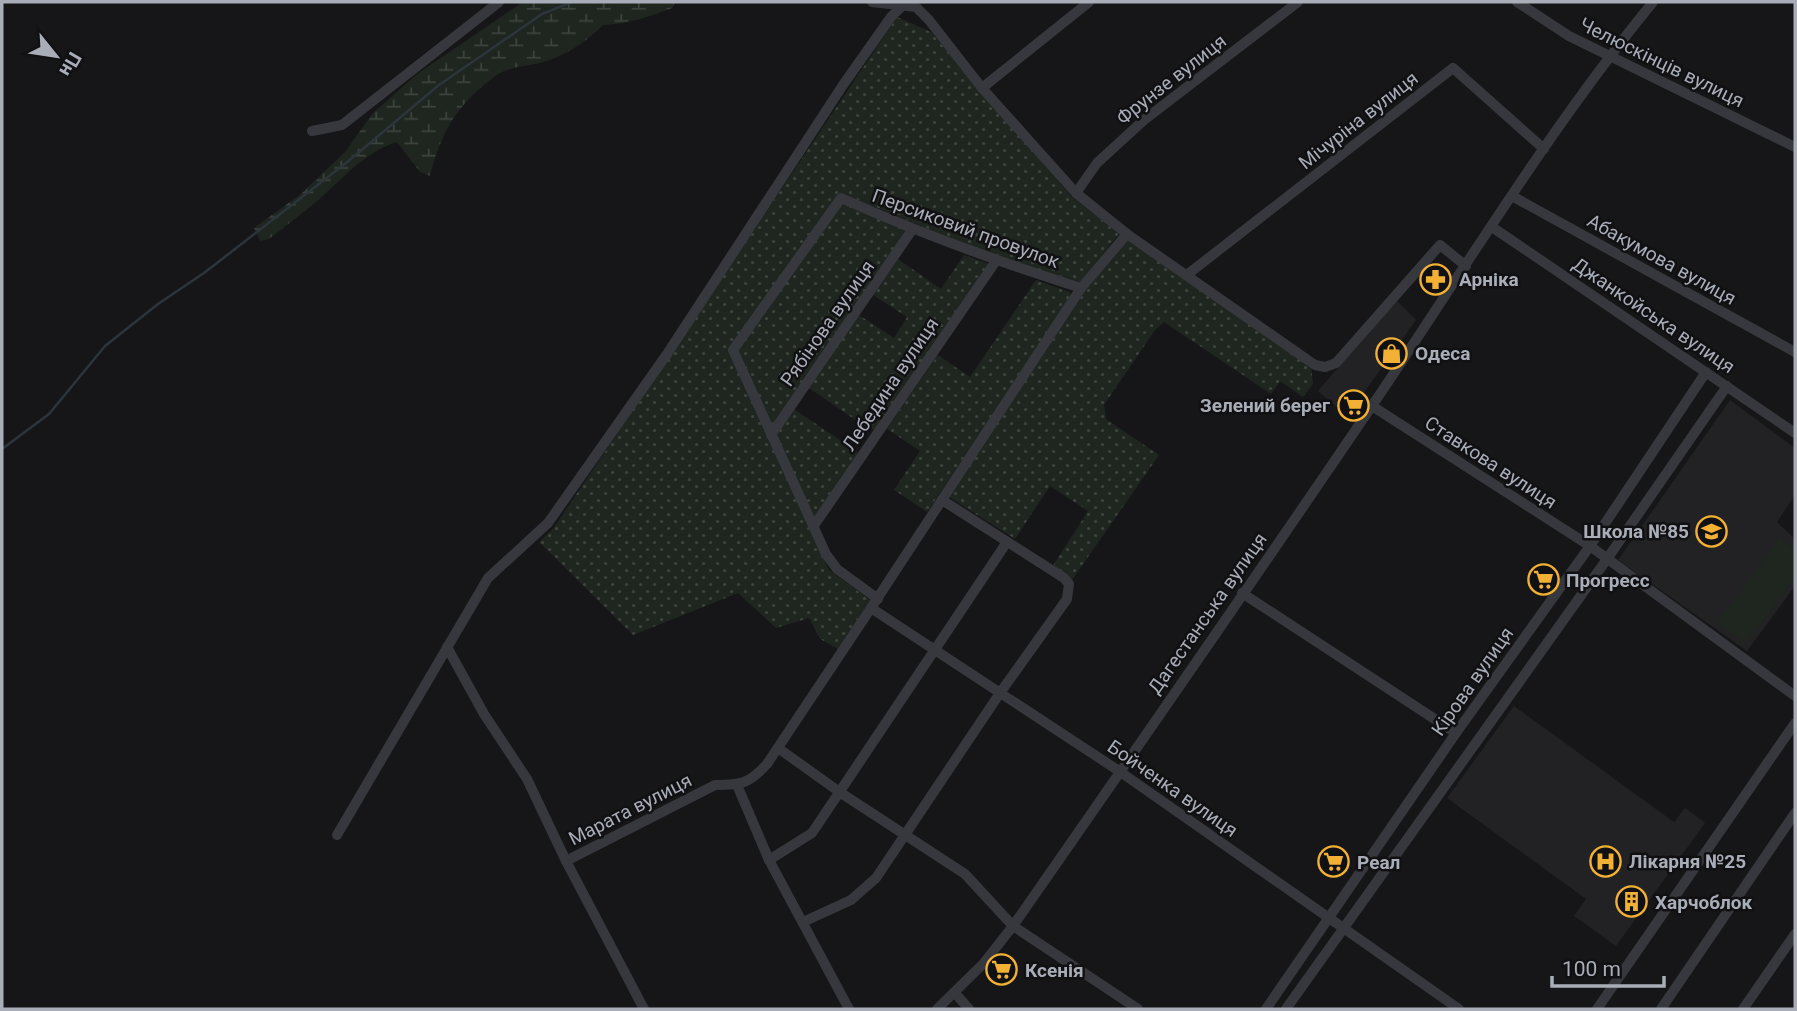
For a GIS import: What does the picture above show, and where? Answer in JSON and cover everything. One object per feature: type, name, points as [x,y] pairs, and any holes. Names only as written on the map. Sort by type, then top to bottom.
[{"type":"street","points":[[312,131],[342,125],[499,2]]},
{"type":"street","points":[[872,2],[905,3],[916,7],[982,88],[1076,193],[1128,234],[1315,365],[1325,367],[1336,363],[1440,245],[1466,266]]},
{"type":"street","points":[[982,88],[1089,2]]},
{"type":"street","name":"Фрунзе вулиця","points":[[1076,193],[1097,163],[1144,120],[1298,2]]},
{"type":"street","name":"Челюскінців вулиця","points":[[1517,2],[1545,22],[1795,147]]},
{"type":"street","name":"Дагестанська вулиця","points":[[937,1009],[994,951],[1013,926],[1371,406],[1544,149],[1610,55],[1653,2]]},
{"type":"street","points":[[337,835],[488,578],[548,523],[667,354],[843,85],[891,17],[905,3]]},
{"type":"street","name":"Мічуріна вулиця","points":[[1188,274],[1453,68],[1544,149]]},
{"type":"street","name":"Абакумова вулиця","points":[[1512,196],[1795,352]]},
{"type":"street","name":"Персиковий провулок","points":[[733,349],[841,198],[912,230],[1081,288]]},
{"type":"street","name":"Джанкойська вулиця","points":[[1492,227],[1795,433]]},
{"type":"street","name":"Рябінова вулиця","points":[[771,435],[912,230]]},
{"type":"street","name":"Марата вулиця","points":[[566,861],[715,785],[743,784],[757,775],[874,604],[1081,288],[1128,234]]},
{"type":"street","name":"Лебедина вулиця","points":[[813,527],[996,261]]},
{"type":"street","name":"Бойченка вулиця","points":[[733,349],[826,554],[837,569],[874,604],[935,650],[1119,771],[1459,1009]]},
{"type":"street","name":"Кірова вулиця","points":[[1266,1009],[1456,733],[1590,546],[1706,372]]},
{"type":"street","name":"Кірова вулиця","points":[[1286,1009],[1727,386]]},
{"type":"street","name":"Ставкова вулиця","points":[[1371,406],[1590,546],[1795,696]]},
{"type":"street","points":[[803,922],[851,900],[876,878],[1070,591],[1069,584],[1064,579],[942,500]]},
{"type":"street","points":[[769,860],[812,833],[1007,542]]},
{"type":"street","points":[[1242,593],[1456,733]]},
{"type":"street","points":[[447,647],[484,714],[527,779],[566,861],[644,1009]]},
{"type":"street","points":[[1597,1009],[1795,723]]},
{"type":"street","points":[[778,748],[841,793],[965,874],[1013,926],[1138,1009]]},
{"type":"street","points":[[737,785],[769,860],[849,1009]]},
{"type":"street","points":[[1661,1009],[1795,813]]},
{"type":"street","points":[[1743,1009],[1795,934]]},
{"type":"street","points":[[955,993],[969,1009]]},
{"type":"shaded area","points":[[1396,300],[1416,320],[1347,416],[1318,391]]},
{"type":"shaded area","name":"Школа №85","points":[[1730,400],[1795,448],[1795,495],[1777,522],[1795,539],[1795,586],[1747,651],[1618,560]]},
{"type":"shaded area","name":"Лікарня №25","points":[[1514,706],[1674,822],[1685,808],[1705,823],[1616,946],[1574,916],[1586,899],[1447,798]]},
{"type":"green space","points":[[523,2],[675,2],[672,8],[646,17],[603,25],[589,38],[565,53],[495,76],[467,101],[450,123],[430,176],[420,172],[397,142],[364,159],[311,206],[269,239],[260,241],[254,228],[301,194],[345,152],[373,113],[417,74]]},
{"type":"green space","points":[[897,17],[931,32],[1071,196],[1119,234],[1080,282],[997,257],[841,193],[730,348],[829,570],[870,600],[838,649],[820,639],[809,618],[776,628],[738,593],[633,635],[539,542],[553,529]]},
{"type":"green space","points":[[842,202],[908,231],[771,431],[737,351]]},
{"type":"green space","points":[[1127,238],[1311,365],[1313,384],[1303,397],[1280,381],[1271,394],[1164,322],[1155,330],[1104,405],[1106,419],[1159,455],[1072,580],[1053,567],[1088,511],[1050,486],[1015,539],[949,497],[1081,292]]},
{"type":"green space","points":[[964,255],[990,264],[876,429],[870,430],[809,388],[859,315],[894,338],[907,317],[873,295],[898,259],[941,289]]},
{"type":"green space","points":[[1036,280],[1070,292],[1071,299],[927,512],[894,490],[920,451],[887,429],[938,355],[970,377]]},
{"type":"green space","points":[[794,409],[856,451],[858,456],[813,522],[774,438]]},
{"type":"green space","points":[[1780,538],[1795,550],[1795,578],[1746,643],[1717,622]]},
{"type":"waterway","points":[[2,449],[49,414],[105,346],[158,304],[204,273],[346,163],[439,85],[542,14],[572,2]]},
{"type":"place","name":"Арніка","points":[[1436,279]]},
{"type":"place","name":"Одеса","points":[[1392,353]]},
{"type":"place","name":"Зелений берег","points":[[1353,405]]},
{"type":"place","name":"Школа №85","points":[[1712,531]]},
{"type":"place","name":"Прогресс","points":[[1543,580]]},
{"type":"place","name":"Лікарня №25","points":[[1606,861]]},
{"type":"place","name":"Реал","points":[[1334,862]]},
{"type":"place","name":"Харчоблок","points":[[1632,902]]},
{"type":"place","name":"Ксенія","points":[[1002,970]]}]
